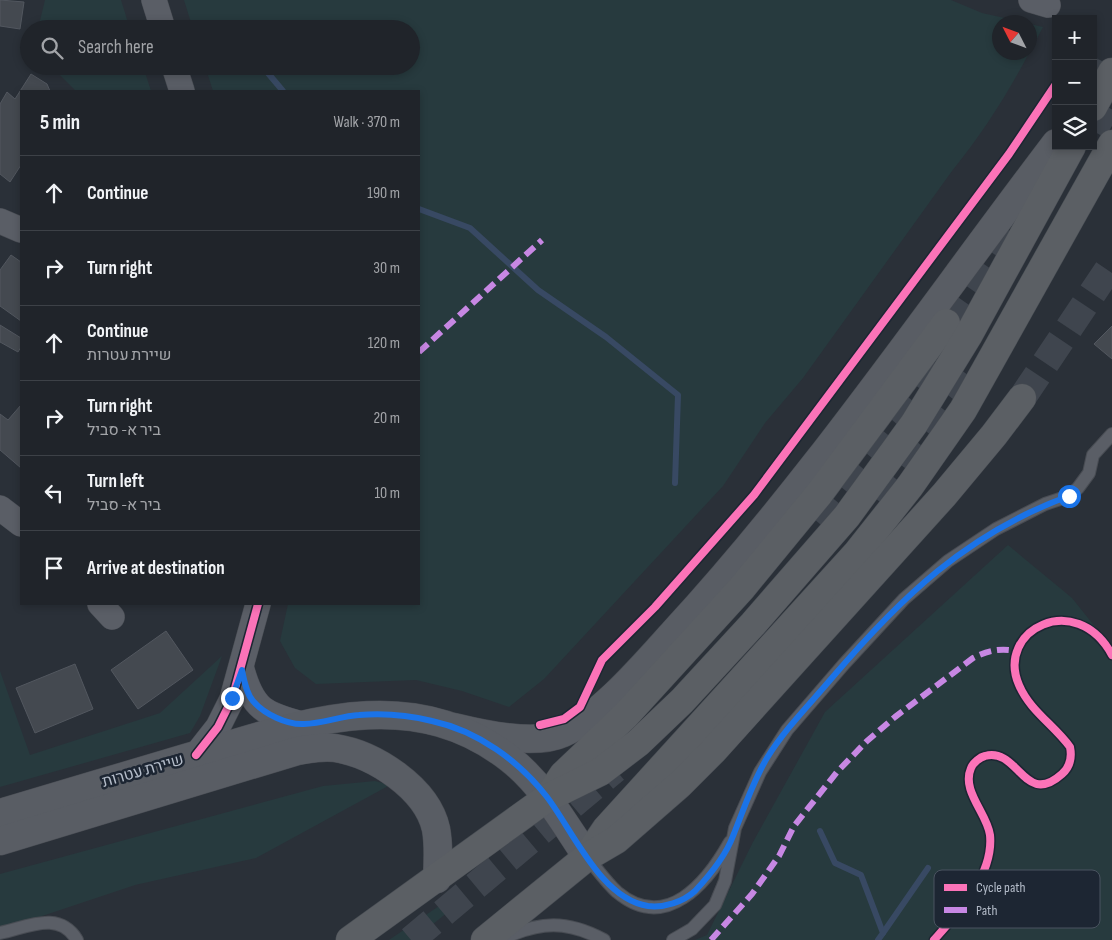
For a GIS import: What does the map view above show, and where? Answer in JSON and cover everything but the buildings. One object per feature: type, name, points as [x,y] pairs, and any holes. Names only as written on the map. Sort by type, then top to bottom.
[{"type":"highway","points":[[1094,105],[1112,70]]},
{"type":"highway","points":[[587,857],[606,829],[844,567],[890,513],[963,410],[1112,144]]},
{"type":"highway","points":[[350,940],[548,798],[600,772],[638,743],[688,694],[847,516],[914,424],[958,352],[1070,150]]},
{"type":"highway","points":[[1083,197],[1112,160]]},
{"type":"highway","points":[[548,798],[563,775],[626,715],[741,589],[820,494],[946,323]]},
{"type":"highway","points":[[485,940],[587,857],[616,840],[679,785],[713,751],[944,495],[1022,398]]},
{"type":"main road","points":[[1097,88],[1112,70]]},
{"type":"main road","points":[[454,727],[500,737],[543,738],[560,735],[578,726],[603,705],[678,628],[736,564],[768,525],[1052,148]]},
{"type":"main road","name":"שיירת עטרות","points":[[0,813],[302,724],[357,715],[411,716],[454,727],[487,743],[511,759],[548,798],[587,857]]},
{"type":"main road","name":"שיירת עטרות","points":[[0,841],[297,751],[334,748],[352,752],[390,770],[419,797],[436,827],[437,879]]},
{"type":"street","points":[[154,0],[160,20]]},
{"type":"street","points":[[177,75],[182,90]]},
{"type":"street","points":[[0,221],[20,230]]},
{"type":"street","points":[[196,755],[218,727],[232,698],[242,670],[258,605]]},
{"type":"street","points":[[242,670],[253,701],[278,718],[302,724]]},
{"type":"lane","points":[[673,940],[692,929],[714,905],[725,881],[734,836],[748,795],[776,745],[884,620],[926,579],[971,544],[1021,516],[1069,496],[1085,478],[1093,455],[1112,434]]},
{"type":"lane","points":[[587,857],[608,883],[628,900],[646,906],[661,907],[680,901],[692,893],[715,865],[734,836]]},
{"type":"lane","points":[[0,933],[44,922],[59,922],[70,929],[77,940]]},
{"type":"lane","points":[[500,940],[529,928],[558,924],[573,926],[604,940]]},
{"type":"green space","points":[[45,0],[121,0],[127,20],[40,20]]},
{"type":"green space","points":[[184,0],[951,0],[992,15],[992,60],[1025,60],[1003,99],[974,143],[803,378],[765,423],[723,486],[544,679],[509,707],[462,691],[416,680],[316,684],[295,668],[280,641],[288,605],[420,605],[420,90],[213,90],[208,75],[420,75],[420,20],[190,20]]},
{"type":"green space","points":[[1037,26],[1043,27],[1037,39]]},
{"type":"green space","points":[[60,75],[146,75],[151,90],[75,90]]},
{"type":"green space","points":[[1008,545],[1072,598],[1112,648],[1112,940],[695,940],[707,935],[753,842],[825,712]]},
{"type":"green space","points":[[222,656],[200,716],[190,733],[0,787],[0,671],[30,755],[160,713]]},
{"type":"green space","points":[[375,781],[390,785],[256,858],[135,885],[6,928],[0,928],[0,874],[323,786]]},
{"type":"green space","points":[[442,904],[448,912],[413,940],[389,940]]},
{"type":"waterway","points":[[270,75],[282,90]]},
{"type":"waterway","points":[[420,209],[470,228],[538,290],[606,337],[678,395],[675,483]]},
{"type":"waterway","points":[[820,831],[835,863],[861,875],[883,933],[878,940]]},
{"type":"waterway","points":[[883,933],[928,868]]},
{"type":"tunnel","points":[[1097,80],[1112,52]]},
{"type":"tunnel","points":[[1097,124],[1112,97]]},
{"type":"tunnel","points":[[946,323],[994,254],[1036,188]]},
{"type":"tunnel","points":[[1022,398],[1112,264]]},
{"type":"tunnel","points":[[814,519],[939,364]]},
{"type":"tunnel","points":[[875,498],[977,366]]},
{"type":"tunnel","points":[[411,940],[615,769]]},
{"type":"marked path","points":[[420,351],[542,240]]},
{"type":"marked path","points":[[711,940],[752,894],[779,856],[794,826],[837,772],[867,741],[895,717],[973,658],[995,650],[1017,651]]},
{"type":"cycle path","points":[[540,725],[564,719],[580,707],[602,660],[655,607],[754,495],[1009,154],[1052,90]]},
{"type":"cycle path","points":[[196,755],[218,727],[232,699],[258,605]]},
{"type":"cycle path","points":[[984,870],[990,850],[990,835],[969,785],[973,764],[985,756],[997,756],[1006,760],[1030,781],[1039,784],[1049,783],[1062,774],[1070,762],[1070,747],[1029,703],[1019,685],[1015,665],[1018,648],[1028,634],[1043,625],[1060,621],[1079,624],[1097,635],[1112,655]]},
{"type":"cycle path","points":[[934,940],[944,928]]},
{"type":"route","points":[[232,698],[242,670],[247,689],[253,701],[265,711],[278,718],[302,724],[330,718],[384,714],[411,716],[462,730],[487,743],[511,759],[526,773],[548,798],[587,857],[608,883],[618,892],[628,900],[646,906],[661,907],[680,901],[692,893],[704,880],[734,836],[753,784],[787,730],[863,641],[904,598],[971,544],[1045,504],[1069,496]]}]
